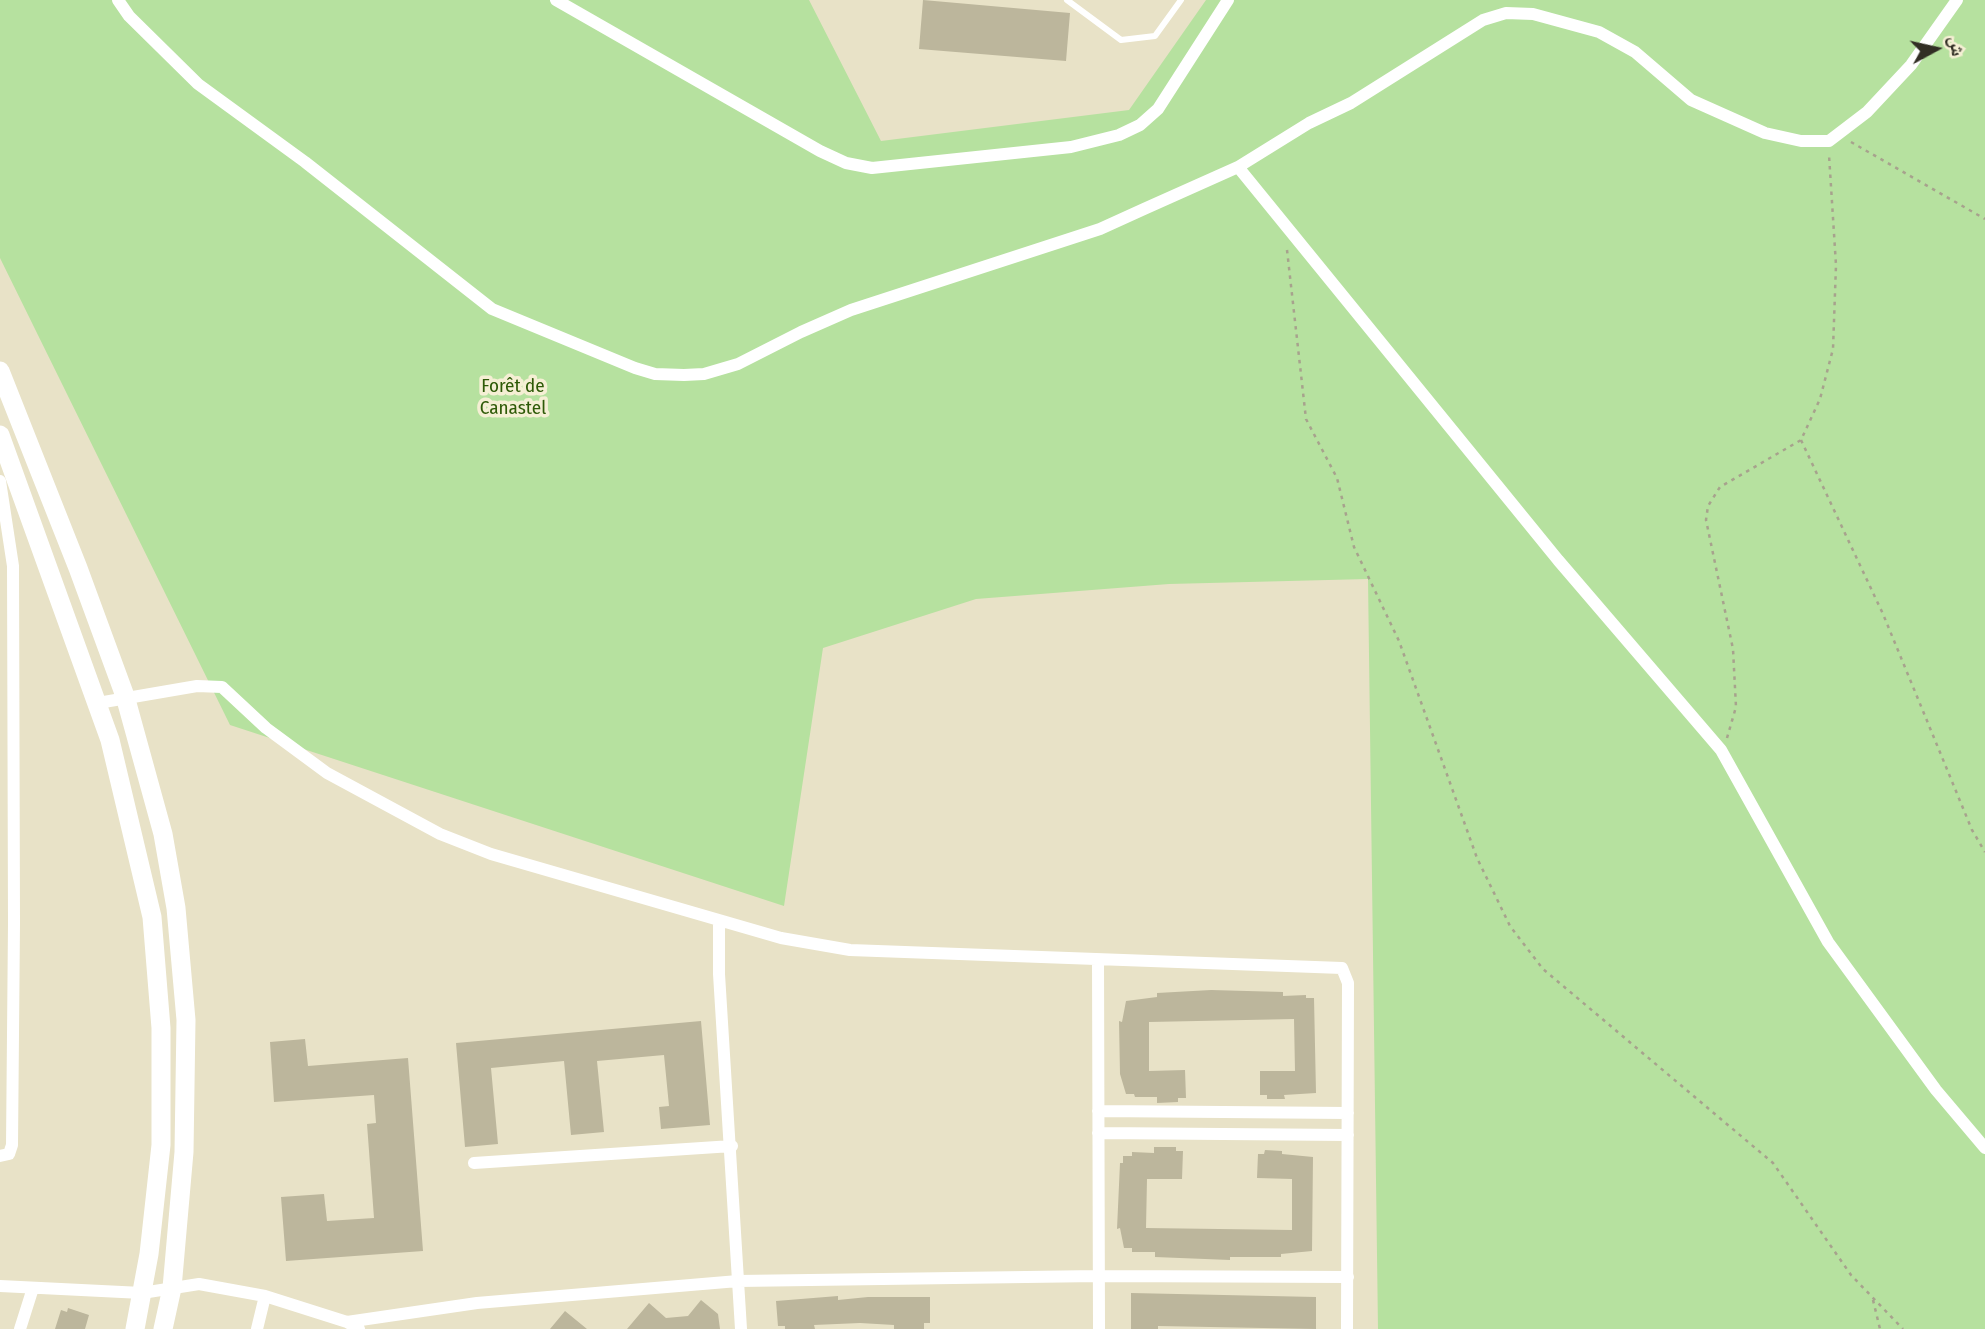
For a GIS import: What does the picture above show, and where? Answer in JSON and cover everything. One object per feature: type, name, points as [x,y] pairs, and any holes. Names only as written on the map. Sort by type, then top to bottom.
[{"type":"main road","points":[[0,371],[125,696],[163,834],[176,908],[186,1020],[184,1152],[172,1289],[163,1329]]},
{"type":"main road","points":[[0,435],[98,704],[134,828],[152,917],[161,1028],[161,1145],[135,1329]]},
{"type":"street","points":[[118,0],[129,16],[198,84],[305,162],[492,309],[655,374],[704,374],[738,364],[851,310],[1100,229],[1238,167],[1309,123],[1351,103],[1483,20],[1506,13],[1533,15],[1599,32],[1635,52],[1692,100],[1765,133],[1801,141],[1834,138],[1867,112],[1911,65],[1957,0]]},
{"type":"street","points":[[556,0],[820,151],[846,163],[872,168],[1071,147],[1119,135],[1140,125],[1158,109],[1228,0]]},
{"type":"street","points":[[1238,167],[1639,658],[1721,750],[1828,942],[1936,1090],[1985,1148]]},
{"type":"street","points":[[0,481],[12,566],[7,615],[6,721],[7,1038],[12,1150],[0,1156]]},
{"type":"street","points":[[98,704],[125,696],[197,686],[222,687],[266,728],[327,773],[440,834],[491,854],[719,922],[850,950],[1342,968],[1348,983],[1347,1329]]},
{"type":"street","points":[[719,922],[719,974],[732,1146],[741,1329]]},
{"type":"street","points":[[1098,961],[1099,1329]]},
{"type":"street","points":[[1098,1111],[1348,1113]]},
{"type":"street","points":[[1190,1112],[1190,1134]]},
{"type":"street","points":[[1098,1133],[1348,1135]]},
{"type":"street","points":[[474,1163],[732,1146]]},
{"type":"street","points":[[347,1322],[477,1303],[738,1281],[1098,1276],[1348,1277]]},
{"type":"street","points":[[0,1286],[142,1293],[199,1284],[265,1296],[347,1322],[359,1329]]},
{"type":"street","points":[[20,1329],[33,1288]]},
{"type":"street","points":[[257,1329],[265,1296]]},
{"type":"lane","points":[[1067,0],[1072,1],[1103,29],[1121,40],[1155,36],[1181,0]]},
{"type":"path","points":[[1721,750],[1732,729],[1736,707],[1733,649],[1706,520],[1708,506],[1720,487],[1801,440],[1820,399],[1833,349],[1836,265],[1834,138],[1985,219]]},
{"type":"path","points":[[1284,226],[1306,419],[1337,478],[1354,547],[1399,641],[1436,735],[1469,837],[1510,926],[1543,969],[1773,1163],[1851,1275],[1903,1329]]},
{"type":"path","points":[[1801,440],[1882,614],[1972,830],[1985,852]]},
{"type":"path","points":[[1873,1300],[1880,1329]]},
{"type":"green space","name":"Forêt de Canastel","points":[[0,0],[809,0],[881,141],[1129,110],[1206,0],[1985,0],[1985,1329],[1378,1329],[1368,579],[1169,584],[976,599],[823,648],[784,906],[230,725],[0,258]]},
{"type":"building","points":[[923,0],[1070,13],[1066,61],[919,49]]},
{"type":"building","points":[[1211,990],[1283,992],[1283,996],[1306,995],[1306,998],[1314,998],[1316,1093],[1284,1095],[1285,1099],[1267,1099],[1267,1095],[1260,1095],[1260,1071],[1295,1071],[1294,1019],[1149,1022],[1149,1071],[1185,1070],[1186,1098],[1178,1098],[1178,1102],[1157,1103],[1157,1097],[1135,1097],[1134,1094],[1126,1094],[1120,1074],[1119,1021],[1122,1022],[1126,1001],[1157,997],[1157,993]]},
{"type":"building","points":[[701,1021],[710,1125],[661,1129],[659,1107],[669,1106],[664,1055],[597,1061],[604,1132],[571,1135],[564,1061],[491,1068],[498,1144],[465,1147],[456,1043]]},
{"type":"building","points":[[305,1039],[308,1066],[408,1058],[423,1251],[286,1261],[281,1197],[324,1194],[327,1221],[374,1218],[367,1124],[376,1123],[374,1095],[274,1102],[270,1042]]},
{"type":"building","points":[[1154,1147],[1176,1147],[1176,1151],[1183,1151],[1182,1179],[1147,1179],[1146,1228],[1292,1230],[1292,1179],[1257,1178],[1258,1154],[1264,1154],[1265,1150],[1313,1157],[1312,1251],[1281,1254],[1281,1257],[1230,1257],[1230,1260],[1155,1257],[1155,1252],[1132,1252],[1132,1248],[1124,1248],[1120,1228],[1117,1229],[1120,1163],[1123,1163],[1123,1156],[1132,1156],[1132,1152],[1154,1153]]},
{"type":"building","points":[[1131,1293],[1316,1297],[1316,1329],[1158,1326],[1158,1329],[1131,1329]]},
{"type":"building","points":[[838,1296],[838,1300],[930,1297],[930,1323],[924,1323],[924,1329],[894,1329],[894,1325],[860,1323],[814,1325],[815,1329],[785,1329],[785,1326],[778,1326],[776,1301]]},
{"type":"building","points":[[701,1300],[718,1314],[720,1329],[627,1329],[649,1303],[666,1318],[688,1316]]},
{"type":"building","points":[[68,1308],[89,1315],[85,1329],[55,1329],[61,1310],[67,1312]]},
{"type":"building","points":[[565,1311],[587,1329],[550,1329]]}]
